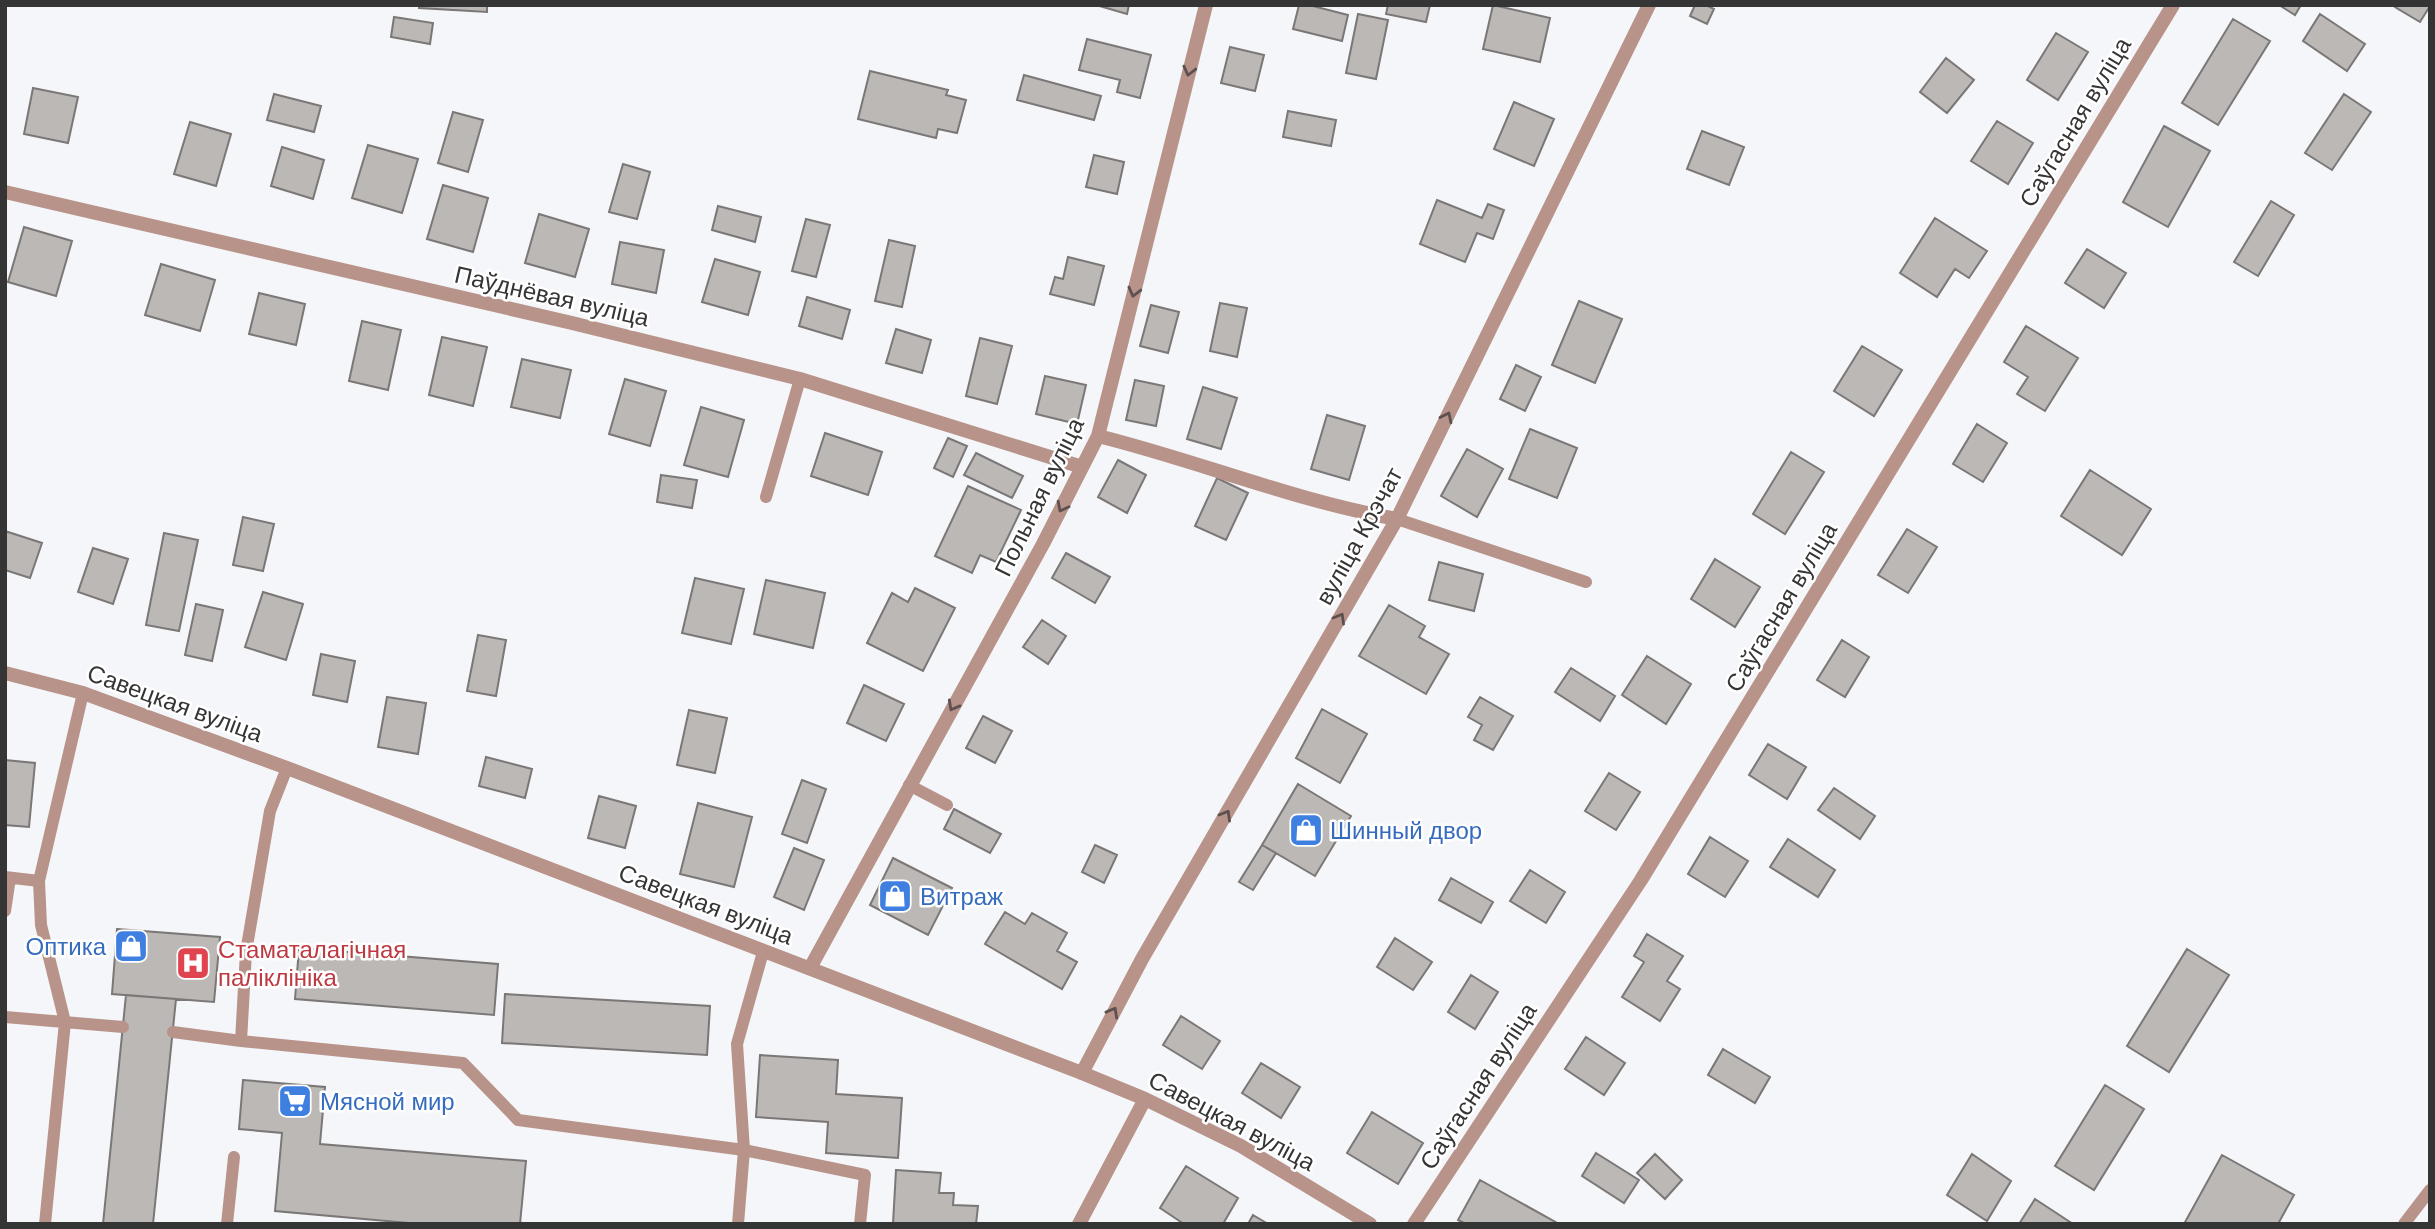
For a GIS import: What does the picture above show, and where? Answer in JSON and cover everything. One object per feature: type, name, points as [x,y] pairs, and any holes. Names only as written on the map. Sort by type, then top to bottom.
[{"type":"street","name":"Польная вуліца","points":[[810,968],[1043,544],[1098,436],[1206,5]]},
{"type":"street","name":"вуліца Крэчат","points":[[1083,1073],[1142,959],[1397,520],[1649,5]]},
{"type":"street","name":"Саўгасная вуліца","points":[[1414,1224],[1641,880],[2173,5]]},
{"type":"street","name":"Паўднёвая вуліца","points":[[5,192],[572,323],[800,379],[1082,467]]},
{"type":"street","points":[[1098,436],[1151,449],[1351,511],[1397,520]]},
{"type":"street","name":"Савецкая вуліца","points":[[5,673],[83,693],[287,768],[1083,1073],[1145,1099],[1241,1146],[1370,1224]]},
{"type":"street","points":[[1079,1224],[1145,1099]]},
{"type":"lane","points":[[766,497],[800,379]]},
{"type":"lane","points":[[1397,520],[1586,582]]},
{"type":"lane","points":[[45,1224],[65,1022],[41,925],[39,881],[83,693]]},
{"type":"lane","points":[[241,1041],[246,952],[254,901],[270,811],[287,768]]},
{"type":"lane","points":[[909,785],[947,805]]},
{"type":"lane","points":[[5,911],[8,877],[39,881]]},
{"type":"lane","points":[[738,1224],[744,1150],[737,1044],[763,952]]},
{"type":"lane","points":[[5,1017],[123,1027]]},
{"type":"lane","points":[[173,1032],[463,1063],[518,1120],[744,1150],[865,1175],[860,1224]]},
{"type":"lane","points":[[227,1224],[234,1157]]},
{"type":"lane","points":[[2404,1224],[2430,1190]]},
{"type":"building","points":[[419,5],[487,5],[487,12],[419,8]]},
{"type":"building","points":[[1096,5],[1129,5],[1127,14]]},
{"type":"building","points":[[1299,5],[1348,15],[1342,41],[1293,29]]},
{"type":"building","points":[[1388,5],[1430,5],[1426,22],[1386,14]]},
{"type":"building","points":[[1493,5],[1550,18],[1540,62],[1483,49]]},
{"type":"building","points":[[1695,5],[1706,5],[1714,9],[1707,24],[1690,16]]},
{"type":"building","points":[[2279,5],[2301,5],[2295,15]]},
{"type":"building","points":[[2430,6],[2420,22],[2395,7]]},
{"type":"building","points":[[1358,14],[1388,20],[1376,79],[1346,73]]},
{"type":"building","points":[[2320,14],[2365,44],[2347,71],[2303,41]]},
{"type":"building","points":[[394,17],[433,23],[430,44],[391,37]]},
{"type":"building","points":[[2233,19],[2270,41],[2218,125],[2182,103]]},
{"type":"building","points":[[2056,33],[2088,52],[2058,100],[2027,80]]},
{"type":"building","points":[[1087,39],[1151,55],[1140,98],[1117,92],[1120,80],[1079,70]]},
{"type":"building","points":[[1230,47],[1264,55],[1255,91],[1221,83]]},
{"type":"building","points":[[1946,58],[1974,80],[1947,113],[1920,92]]},
{"type":"building","points":[[870,71],[948,90],[946,95],[966,100],[957,133],[938,129],[936,138],[858,119]]},
{"type":"building","points":[[1024,75],[1101,96],[1094,120],[1017,100]]},
{"type":"building","points":[[33,88],[78,97],[68,143],[24,134]]},
{"type":"building","points":[[274,94],[321,106],[314,132],[267,120]]},
{"type":"building","points":[[2344,94],[2371,112],[2332,170],[2305,153]]},
{"type":"building","points":[[1514,102],[1554,119],[1534,166],[1494,149]]},
{"type":"building","points":[[1288,111],[1336,120],[1331,146],[1283,137]]},
{"type":"building","points":[[453,112],[483,120],[468,172],[438,163]]},
{"type":"building","points":[[1997,121],[2033,143],[2008,184],[1971,161]]},
{"type":"building","points":[[190,122],[231,134],[216,186],[174,174]]},
{"type":"building","points":[[2164,126],[2210,151],[2168,227],[2123,202]]},
{"type":"building","points":[[1702,131],[1744,147],[1729,185],[1687,169]]},
{"type":"building","points":[[368,145],[418,159],[402,213],[352,198]]},
{"type":"building","points":[[282,147],[324,160],[313,199],[271,186]]},
{"type":"building","points":[[1094,155],[1124,162],[1117,194],[1086,187]]},
{"type":"building","points":[[623,164],[650,172],[637,219],[609,212]]},
{"type":"building","points":[[443,185],[488,198],[473,252],[427,239]]},
{"type":"building","points":[[1437,200],[1482,218],[1488,204],[1504,210],[1493,239],[1477,233],[1465,262],[1420,244]]},
{"type":"building","points":[[2271,201],[2294,215],[2258,276],[2234,262]]},
{"type":"building","points":[[718,206],[761,217],[755,242],[712,230]]},
{"type":"building","points":[[539,214],[589,229],[575,277],[525,263]]},
{"type":"building","points":[[1935,218],[1987,251],[1969,278],[1955,269],[1937,297],[1900,273]]},
{"type":"building","points":[[806,219],[830,225],[816,277],[792,271]]},
{"type":"building","points":[[24,227],[72,241],[56,296],[8,282]]},
{"type":"building","points":[[889,240],[915,246],[902,307],[875,301]]},
{"type":"building","points":[[620,242],[664,250],[656,293],[612,284]]},
{"type":"building","points":[[2087,249],[2126,273],[2104,308],[2065,283]]},
{"type":"building","points":[[1068,257],[1104,266],[1094,305],[1050,294],[1055,277],[1063,279]]},
{"type":"building","points":[[715,259],[760,272],[748,315],[702,302]]},
{"type":"building","points":[[161,264],[215,280],[200,331],[145,315]]},
{"type":"building","points":[[259,293],[305,304],[296,345],[249,334]]},
{"type":"building","points":[[807,297],[850,310],[842,339],[799,326]]},
{"type":"building","points":[[1579,301],[1622,319],[1595,383],[1552,365]]},
{"type":"building","points":[[1220,303],[1247,308],[1237,357],[1210,351]]},
{"type":"building","points":[[1151,305],[1179,312],[1168,353],[1140,346]]},
{"type":"building","points":[[362,321],[401,330],[388,390],[349,381]]},
{"type":"building","points":[[2026,326],[2078,358],[2045,411],[2017,394],[2028,377],[2004,362]]},
{"type":"building","points":[[896,329],[931,340],[922,373],[886,363]]},
{"type":"building","points":[[442,337],[487,347],[473,406],[429,395]]},
{"type":"building","points":[[980,338],[1012,346],[997,404],[966,396]]},
{"type":"building","points":[[1862,346],[1902,370],[1874,416],[1834,391]]},
{"type":"building","points":[[522,359],[571,370],[560,418],[511,407]]},
{"type":"building","points":[[1516,365],[1541,377],[1525,411],[1500,399]]},
{"type":"building","points":[[1045,376],[1086,385],[1077,424],[1036,414]]},
{"type":"building","points":[[625,379],[666,391],[650,446],[609,434]]},
{"type":"building","points":[[1135,380],[1164,386],[1156,426],[1126,420]]},
{"type":"building","points":[[1203,387],[1237,398],[1221,449],[1187,439]]},
{"type":"building","points":[[701,407],[744,420],[728,477],[684,465]]},
{"type":"building","points":[[1327,415],[1365,426],[1349,480],[1311,469]]},
{"type":"building","points":[[1977,424],[2007,443],[1983,482],[1953,464]]},
{"type":"building","points":[[1530,429],[1577,448],[1557,498],[1509,479]]},
{"type":"building","points":[[825,433],[882,452],[868,495],[811,476]]},
{"type":"building","points":[[948,438],[967,446],[953,477],[934,468]]},
{"type":"building","points":[[1467,449],[1503,469],[1477,517],[1441,496]]},
{"type":"building","points":[[1791,452],[1824,472],[1785,534],[1753,514]]},
{"type":"building","points":[[976,453],[1023,476],[1012,498],[964,475]]},
{"type":"building","points":[[1118,460],[1146,475],[1127,513],[1098,497]]},
{"type":"building","points":[[2090,470],[2151,509],[2122,555],[2061,516]]},
{"type":"building","points":[[661,475],[697,480],[692,508],[657,502]]},
{"type":"building","points":[[1217,478],[1248,493],[1226,540],[1195,526]]},
{"type":"building","points":[[968,486],[1021,510],[996,562],[980,555],[972,573],[935,556]]},
{"type":"building","points":[[243,517],[274,524],[263,571],[233,565]]},
{"type":"building","points":[[1907,529],[1937,547],[1908,593],[1878,575]]},
{"type":"building","points":[[5,531],[42,543],[30,578],[5,570]]},
{"type":"building","points":[[164,533],[198,540],[179,631],[146,625]]},
{"type":"building","points":[[93,548],[128,559],[113,604],[78,592]]},
{"type":"building","points":[[1066,553],[1110,577],[1095,603],[1052,578]]},
{"type":"building","points":[[1715,559],[1760,587],[1735,627],[1691,599]]},
{"type":"building","points":[[1439,562],[1483,574],[1474,611],[1429,600]]},
{"type":"building","points":[[695,578],[744,589],[731,644],[682,633]]},
{"type":"building","points":[[766,580],[825,593],[813,648],[754,634]]},
{"type":"building","points":[[915,588],[955,608],[923,671],[867,643],[892,593],[908,602]]},
{"type":"building","points":[[263,592],[303,604],[286,660],[245,647]]},
{"type":"building","points":[[196,604],[223,610],[212,661],[185,655]]},
{"type":"building","points":[[1389,605],[1425,626],[1419,637],[1449,654],[1426,694],[1359,656]]},
{"type":"building","points":[[1042,620],[1066,636],[1048,664],[1023,647]]},
{"type":"building","points":[[478,635],[506,640],[496,696],[467,691]]},
{"type":"building","points":[[1842,640],[1869,657],[1845,697],[1817,680]]},
{"type":"building","points":[[321,654],[355,661],[347,702],[313,695]]},
{"type":"building","points":[[1647,656],[1691,684],[1666,724],[1622,695]]},
{"type":"building","points":[[1571,668],[1615,696],[1600,721],[1555,692]]},
{"type":"building","points":[[864,685],[904,704],[886,741],[847,723]]},
{"type":"building","points":[[387,697],[426,703],[418,754],[378,747]]},
{"type":"building","points":[[1480,697],[1513,716],[1493,750],[1474,740],[1482,725],[1468,717]]},
{"type":"building","points":[[1322,709],[1367,734],[1340,783],[1296,758]]},
{"type":"building","points":[[689,710],[727,718],[715,773],[677,765]]},
{"type":"building","points":[[983,716],[1012,731],[995,763],[966,748]]},
{"type":"building","points":[[1768,744],[1806,767],[1787,799],[1749,775]]},
{"type":"building","points":[[486,757],[532,769],[525,798],[479,786]]},
{"type":"building","points":[[5,760],[35,763],[29,827],[5,825]]},
{"type":"building","points":[[1609,773],[1640,792],[1616,830],[1585,811]]},
{"type":"building","points":[[802,780],[826,789],[807,843],[782,834]]},
{"type":"building","name":"Шинный двор","points":[[1298,784],[1351,816],[1315,876],[1262,845]]},
{"type":"building","points":[[1834,788],[1875,816],[1860,839],[1818,810]]},
{"type":"building","points":[[599,796],[636,806],[625,848],[588,838]]},
{"type":"building","points":[[698,803],[752,817],[734,887],[680,874]]},
{"type":"building","points":[[954,809],[1001,834],[990,853],[944,829]]},
{"type":"building","points":[[1710,837],[1748,861],[1725,897],[1688,874]]},
{"type":"building","points":[[1788,839],[1835,870],[1818,897],[1770,867]]},
{"type":"building","points":[[1095,845],[1117,855],[1104,883],[1082,872]]},
{"type":"building","points":[[1262,845],[1276,853],[1253,890],[1239,882]]},
{"type":"building","points":[[794,848],[824,860],[804,910],[774,897]]},
{"type":"building","points":[[893,858],[952,888],[928,935],[870,905]]},
{"type":"building","points":[[1530,870],[1565,892],[1546,923],[1510,901]]},
{"type":"building","points":[[1451,878],[1493,902],[1481,923],[1439,900]]},
{"type":"building","points":[[1005,912],[1025,924],[1032,913],[1067,933],[1057,951],[1077,962],[1062,989],[985,944]]},
{"type":"building","points":[[117,929],[220,937],[214,1002],[112,994]]},
{"type":"building","points":[[1647,934],[1683,956],[1667,981],[1680,989],[1660,1021],[1622,997],[1644,962],[1634,956]]},
{"type":"building","points":[[1395,938],[1432,962],[1413,990],[1377,967]]},
{"type":"building","points":[[299,948],[498,964],[494,1015],[295,999]]},
{"type":"building","points":[[2187,949],[2229,975],[2169,1072],[2127,1046]]},
{"type":"building","points":[[1471,975],[1498,992],[1475,1029],[1448,1012]]},
{"type":"building","points":[[505,994],[710,1006],[707,1055],[502,1043]]},
{"type":"building","points":[[126,995],[176,999],[153,1224],[103,1224]]},
{"type":"building","points":[[1181,1016],[1220,1041],[1202,1069],[1163,1045]]},
{"type":"building","points":[[1586,1037],[1625,1063],[1604,1095],[1565,1069]]},
{"type":"building","points":[[1723,1049],[1770,1077],[1755,1103],[1708,1075]]},
{"type":"building","points":[[760,1055],[838,1060],[836,1094],[902,1098],[898,1158],[826,1153],[828,1122],[756,1117]]},
{"type":"building","points":[[1261,1063],[1300,1087],[1281,1118],[1242,1093]]},
{"type":"building","points":[[243,1080],[325,1087],[320,1144],[526,1161],[520,1224],[420,1224],[275,1211],[282,1133],[239,1129]]},
{"type":"building","points":[[2105,1085],[2144,1109],[2094,1190],[2055,1166]]},
{"type":"building","points":[[1372,1112],[1423,1143],[1398,1184],[1347,1153]]},
{"type":"building","points":[[1596,1153],[1639,1180],[1624,1203],[1582,1176]]},
{"type":"building","points":[[1655,1154],[1682,1180],[1665,1199],[1637,1173]]},
{"type":"building","points":[[1972,1154],[2011,1181],[1987,1221],[1947,1195]]},
{"type":"building","points":[[2222,1155],[2294,1195],[2278,1224],[2184,1224]]},
{"type":"building","points":[[1186,1166],[1238,1198],[1223,1224],[1184,1224],[1160,1208]]},
{"type":"building","points":[[896,1170],[941,1173],[939,1193],[954,1193],[953,1205],[978,1206],[976,1224],[893,1224]]},
{"type":"building","points":[[1480,1180],[1559,1224],[1466,1224],[1458,1220]]},
{"type":"building","points":[[2035,1199],[2073,1224],[2019,1224]]},
{"type":"building","points":[[1253,1215],[1268,1224],[1248,1224]]},
{"type":"place","name":"Шинный двор","points":[[1306,830]]},
{"type":"place","name":"Витраж","points":[[895,896]]},
{"type":"place","name":"Оптика","points":[[131,946]]},
{"type":"place","name":"Стаматалагічная паліклініка","points":[[193,963]]},
{"type":"place","name":"Мясной мир","points":[[295,1101]]}]
